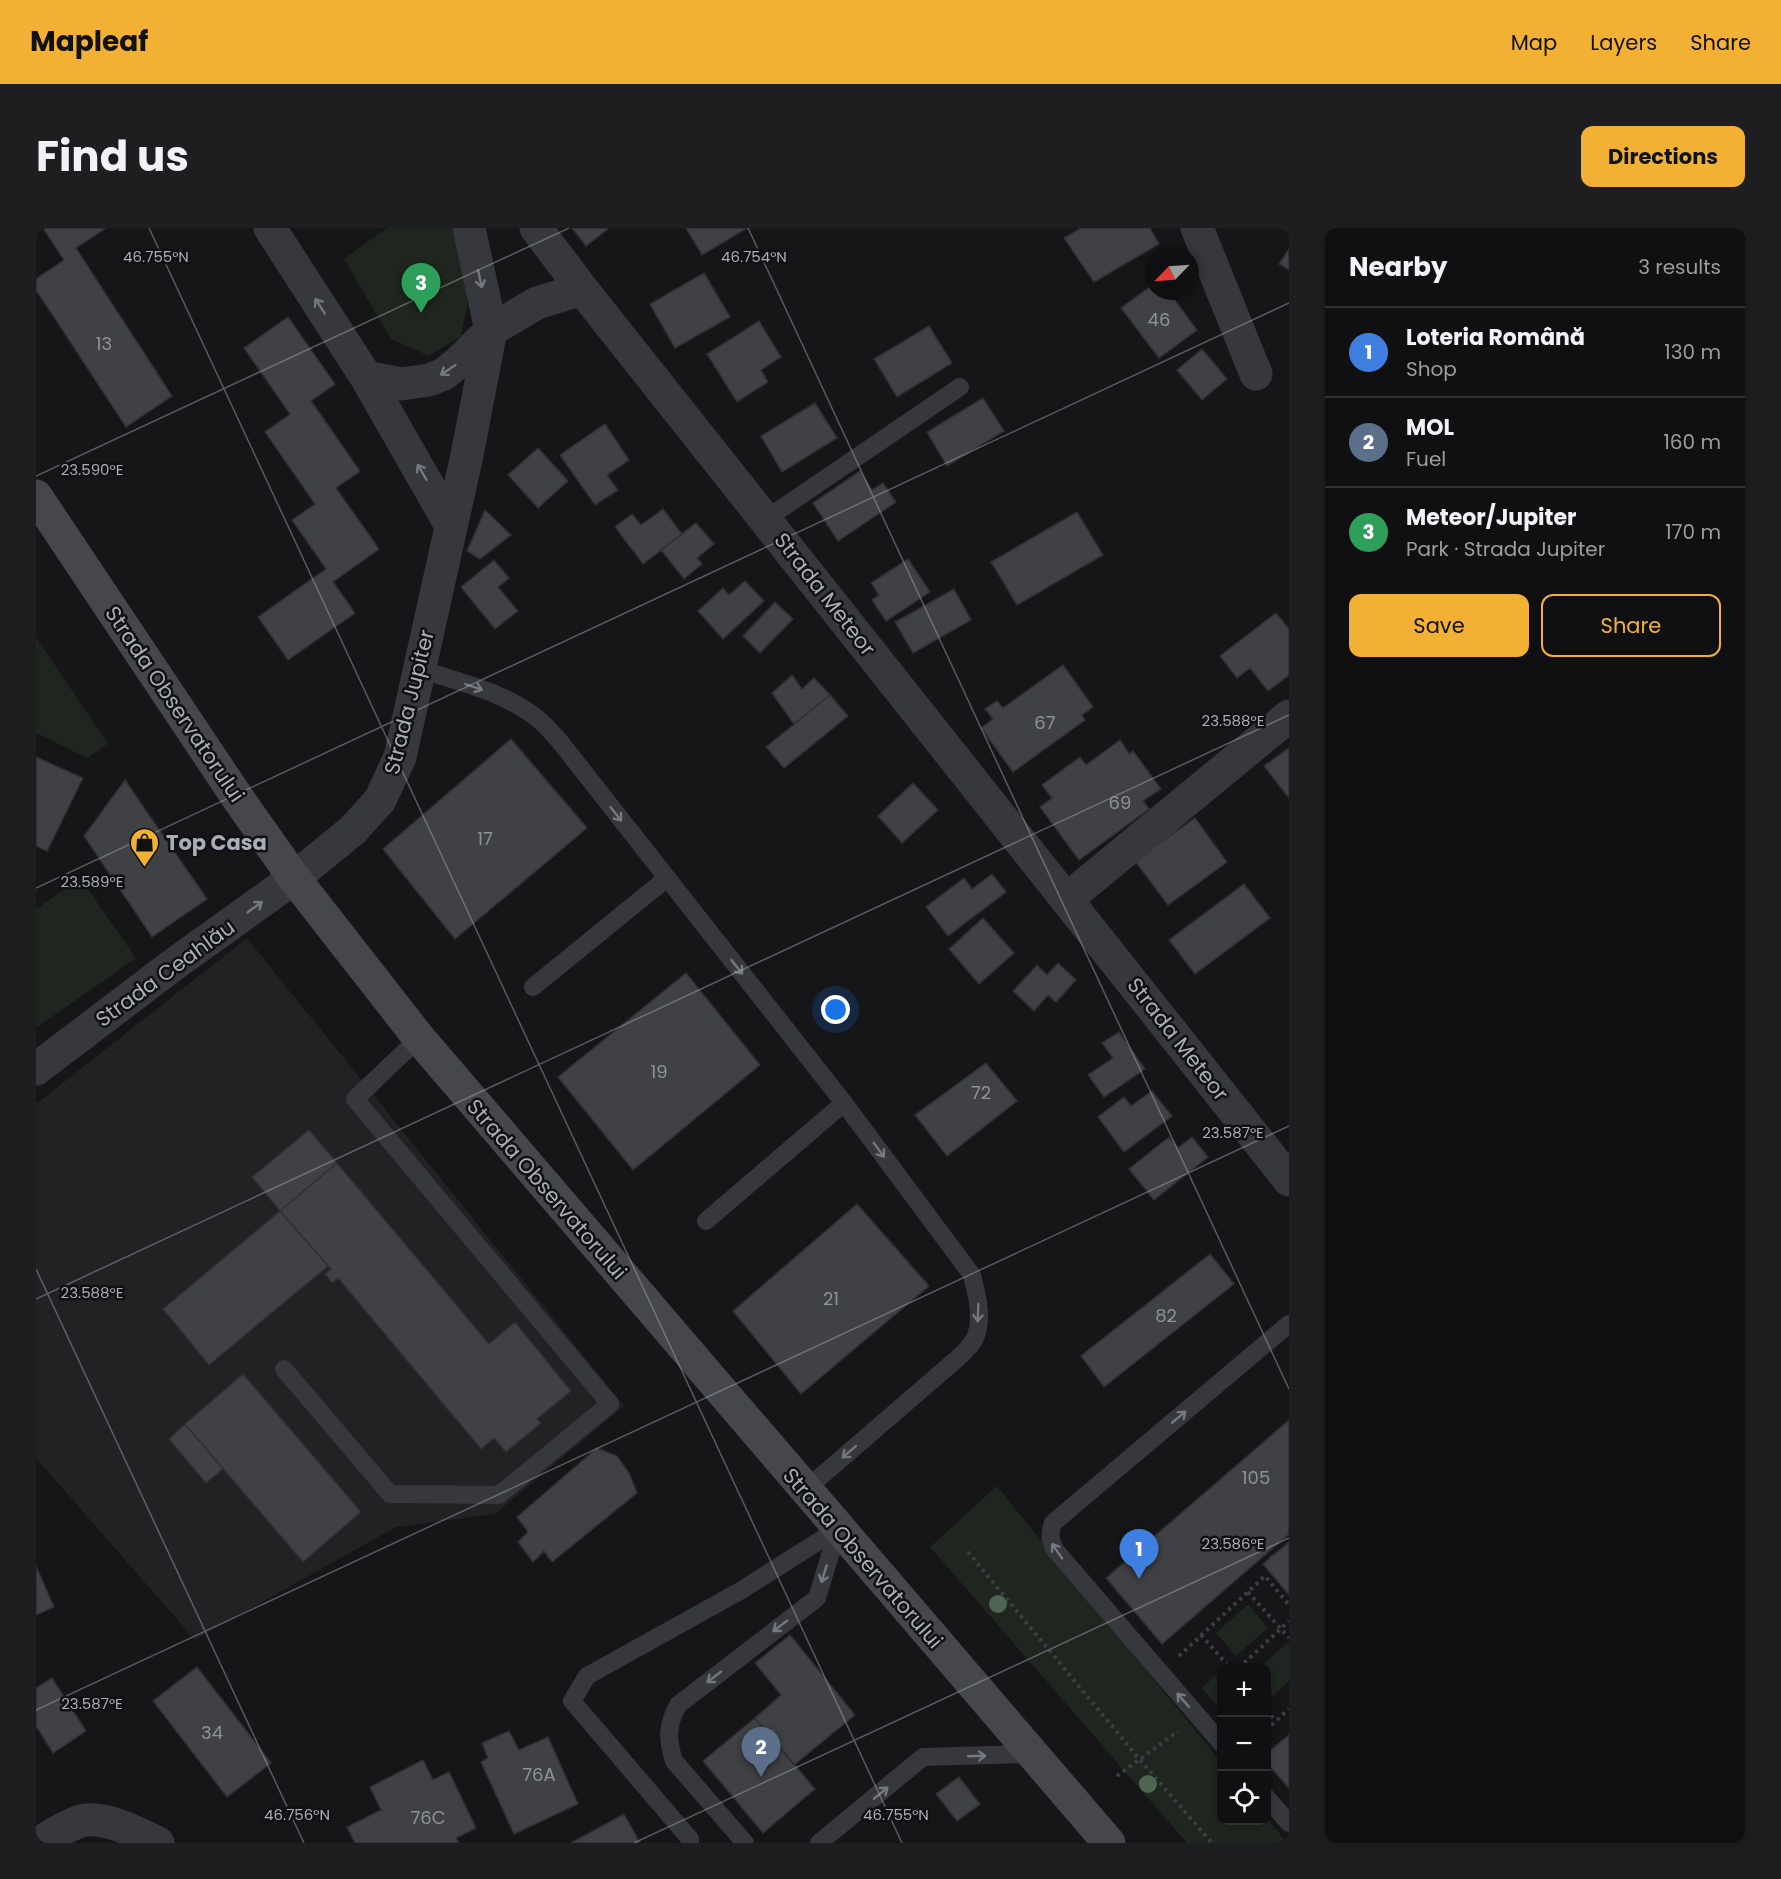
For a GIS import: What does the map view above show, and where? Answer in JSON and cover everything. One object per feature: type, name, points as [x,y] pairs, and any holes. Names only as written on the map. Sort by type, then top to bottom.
[{"type":"main road","name":"Strada Observatorului","points":[[36,496],[211,759],[294,878],[419,1038],[1109,1843]]},
{"type":"street","points":[[270,228],[366,377],[450,524]]},
{"type":"street","name":"Strada Jupiter","points":[[294,878],[353,830],[380,800],[400,757],[467,455],[491,330],[469,228]]},
{"type":"street","name":"Strada Meteor","points":[[536,228],[1289,1180]]},
{"type":"street","points":[[1197,228],[1256,374]]},
{"type":"street","points":[[366,377],[400,384],[429,380],[444,374],[460,362],[491,330],[537,303],[582,289]]},
{"type":"street","points":[[1067,899],[1289,716]]},
{"type":"street","name":"Strada Ceahlău","points":[[36,1069],[173,965],[294,878]]},
{"type":"street","points":[[39,1843],[84,1820],[117,1825],[133,1830],[158,1843]]},
{"type":"lane","points":[[766,519],[960,387]]},
{"type":"lane","points":[[419,669],[499,696],[519,706],[539,720],[561,742],[844,1103],[972,1275],[978,1297],[978,1320],[974,1340],[958,1358],[805,1490]]},
{"type":"lane","points":[[533,987],[667,878]]},
{"type":"lane","points":[[285,1369],[390,1494],[499,1495],[610,1404],[355,1099],[419,1038]]},
{"type":"lane","points":[[706,1221],[844,1103]]},
{"type":"lane","points":[[1217,1739],[1056,1551],[1050,1537],[1051,1529],[1053,1523],[1289,1324]]},
{"type":"lane","points":[[690,1843],[690,1839],[572,1701],[587,1676],[740,1591],[838,1529]]},
{"type":"lane","points":[[745,1843],[674,1761],[668,1744],[670,1719],[678,1705],[817,1598],[838,1529]]},
{"type":"lane","points":[[819,1843],[923,1757],[1031,1754]]},
{"type":"lane","points":[[1271,1803],[1289,1823]]},
{"type":"path","points":[[968,1552],[1140,1760],[1212,1843]]},
{"type":"path","points":[[1272,1556],[1289,1577]]},
{"type":"path","points":[[1161,1673],[1265,1576],[1289,1605]]},
{"type":"path","points":[[1248,1592],[1289,1638]]},
{"type":"path","points":[[1244,1663],[1289,1621]]},
{"type":"path","points":[[1201,1635],[1226,1663]]},
{"type":"path","points":[[1271,1726],[1289,1709]]},
{"type":"path","points":[[1117,1776],[1197,1716]]},
{"type":"path","points":[[1271,1716],[1276,1721]]},
{"type":"shaded area","points":[[387,228],[460,228],[470,291],[461,336],[429,356],[391,339],[344,259]]},
{"type":"shaded area","points":[[36,637],[108,744],[87,758],[36,733]]},
{"type":"shaded area","points":[[80,878],[136,958],[36,1028],[36,909]]},
{"type":"shaded area","points":[[247,938],[624,1406],[495,1514],[396,1527],[195,1640],[36,1458],[36,1104]]},
{"type":"shaded area","points":[[997,1486],[1217,1757],[1217,1825],[1271,1825],[1271,1823],[1287,1843],[1187,1843],[930,1547]]},
{"type":"shaded area","points":[[1248,1604],[1268,1628],[1236,1656],[1216,1633]]},
{"type":"shaded area","points":[[1287,1643],[1289,1646],[1289,1681],[1273,1696],[1271,1694],[1271,1663],[1264,1663]]},
{"type":"shaded area","points":[[1217,1674],[1217,1706],[1202,1688]]},
{"type":"building","points":[[43,228],[106,228],[76,248],[172,396],[126,427],[36,290],[36,279],[64,260]]},
{"type":"building","points":[[572,228],[607,228],[608,229],[586,246]]},
{"type":"building","points":[[686,228],[747,228],[702,255]]},
{"type":"building","points":[[1081,228],[1150,228],[1159,244],[1145,246],[1145,252],[1094,282],[1064,238]]},
{"type":"building","points":[[1289,249],[1289,270],[1279,264]]},
{"type":"building","points":[[704,273],[730,317],[675,348],[650,304]]},
{"type":"building","points":[[1145,291],[1145,300],[1175,300],[1197,330],[1159,358],[1121,308]]},
{"type":"building","points":[[288,317],[335,384],[311,401],[360,471],[336,488],[379,549],[333,582],[355,613],[288,660],[258,617],[326,569],[292,520],[315,504],[265,432],[290,414],[244,348]]},
{"type":"building","points":[[759,321],[781,357],[761,370],[768,382],[737,402],[707,354]]},
{"type":"building","points":[[929,326],[952,363],[897,397],[874,359]]},
{"type":"building","points":[[1202,349],[1227,379],[1202,400],[1177,370]]},
{"type":"building","points":[[983,398],[1004,431],[947,466],[927,432]]},
{"type":"building","points":[[815,403],[837,438],[782,472],[761,436]]},
{"type":"building","points":[[605,424],[629,460],[607,475],[618,490],[595,505],[560,455]]},
{"type":"building","points":[[538,448],[568,481],[538,508],[508,475]]},
{"type":"building","points":[[860,471],[872,490],[883,483],[896,502],[838,541],[813,503]]},
{"type":"building","points":[[663,509],[682,534],[643,564],[615,527],[632,514],[641,525]]},
{"type":"building","points":[[485,510],[511,535],[480,559],[467,551]]},
{"type":"building","points":[[1077,512],[1103,555],[1017,605],[991,562]]},
{"type":"building","points":[[696,523],[714,544],[697,558],[702,564],[684,579],[661,550]]},
{"type":"building","points":[[908,559],[930,592],[886,621],[872,600],[879,595],[871,583]]},
{"type":"building","points":[[494,560],[509,578],[498,587],[518,611],[495,629],[461,587]]},
{"type":"building","points":[[745,581],[764,601],[723,639],[698,611],[723,588],[729,595]]},
{"type":"building","points":[[954,589],[971,620],[913,653],[895,622]]},
{"type":"building","points":[[775,602],[793,619],[760,653],[743,636]]},
{"type":"building","points":[[1276,613],[1289,629],[1289,675],[1268,691],[1250,668],[1237,678],[1220,656]]},
{"type":"building","points":[[1063,665],[1093,707],[1082,715],[1085,720],[1013,772],[981,728],[993,719],[985,709],[997,701],[1003,708]]},
{"type":"building","points":[[792,675],[802,689],[814,678],[830,695],[794,724],[772,693]]},
{"type":"building","points":[[830,695],[848,716],[784,768],[766,747]]},
{"type":"building","points":[[511,739],[587,828],[455,939],[383,849]]},
{"type":"building","points":[[1120,740],[1129,754],[1133,751],[1161,789],[1143,801],[1149,809],[1079,860],[1040,807],[1052,798],[1042,785],[1080,757],[1086,765]]},
{"type":"building","points":[[1289,748],[1289,798],[1264,766]]},
{"type":"building","points":[[36,757],[83,778],[47,851],[36,846]]},
{"type":"building","name":"Top Casa","points":[[125,780],[207,899],[152,937],[84,836]]},
{"type":"building","points":[[913,783],[938,810],[902,843],[878,816]]},
{"type":"building","points":[[1195,818],[1227,862],[1168,905],[1135,861]]},
{"type":"building","points":[[992,874],[1006,892],[948,936],[926,907],[964,878],[972,889]]},
{"type":"building","points":[[1244,884],[1270,918],[1195,974],[1169,940]]},
{"type":"building","points":[[983,918],[1014,953],[979,984],[949,949]]},
{"type":"building","points":[[1058,963],[1076,980],[1056,1002],[1048,995],[1034,1011],[1013,991],[1037,965],[1047,975]]},
{"type":"building","points":[[686,973],[760,1065],[633,1170],[558,1077]]},
{"type":"building","points":[[1119,1032],[1145,1069],[1104,1097],[1088,1075],[1113,1058],[1102,1043]]},
{"type":"building","points":[[986,1063],[1017,1101],[947,1156],[915,1115]]},
{"type":"building","points":[[1152,1091],[1172,1116],[1124,1152],[1098,1117],[1124,1097],[1131,1106]]},
{"type":"building","points":[[309,1130],[337,1163],[280,1211],[252,1177]]},
{"type":"building","points":[[1169,1137],[1178,1148],[1192,1137],[1208,1157],[1154,1200],[1129,1169]]},
{"type":"building","points":[[337,1163],[489,1344],[515,1322],[571,1391],[537,1419],[541,1423],[506,1452],[494,1438],[481,1449],[338,1278],[332,1283],[325,1274],[331,1269],[280,1211]]},
{"type":"building","points":[[857,1204],[929,1286],[801,1394],[733,1311]]},
{"type":"building","points":[[280,1211],[328,1266],[209,1365],[163,1309]]},
{"type":"building","points":[[1210,1254],[1234,1284],[1104,1387],[1081,1356]]},
{"type":"building","points":[[243,1374],[361,1512],[303,1562],[185,1424]]},
{"type":"building","points":[[1289,1420],[1289,1534],[1162,1644],[1106,1578]]},
{"type":"building","points":[[185,1424],[223,1469],[206,1483],[169,1439]]},
{"type":"building","points":[[597,1448],[617,1456],[629,1473],[637,1493],[552,1562],[544,1551],[533,1562],[518,1542],[528,1532],[517,1517]]},
{"type":"building","points":[[1289,1542],[1289,1595],[1263,1564]]},
{"type":"building","points":[[36,1566],[54,1607],[36,1615]]},
{"type":"building","points":[[790,1635],[855,1715],[794,1765],[755,1718],[781,1695],[755,1663]]},
{"type":"building","points":[[197,1667],[271,1763],[227,1797],[153,1701]]},
{"type":"building","points":[[52,1678],[86,1731],[53,1753],[36,1726],[36,1688]]},
{"type":"building","points":[[755,1718],[815,1789],[763,1833],[703,1761]]},
{"type":"building","points":[[509,1731],[519,1750],[548,1737],[578,1804],[514,1834],[481,1762],[488,1758],[482,1743]]},
{"type":"building","points":[[1289,1735],[1289,1788],[1271,1768],[1271,1750]]},
{"type":"building","points":[[423,1760],[433,1780],[449,1772],[476,1828],[456,1838],[459,1843],[355,1843],[347,1827],[381,1810],[370,1787]]},
{"type":"building","points":[[959,1777],[980,1804],[957,1821],[936,1794]]},
{"type":"building","points":[[624,1814],[640,1843],[571,1843]]},
{"type":"place","name":"Meteor/Jupiter","points":[[421,313]]},
{"type":"place","name":"Top Casa","points":[[145,868]]},
{"type":"place","name":"Loteria Română","points":[[1139,1579]]},
{"type":"place","name":"MOL","points":[[761,1777]]}]
